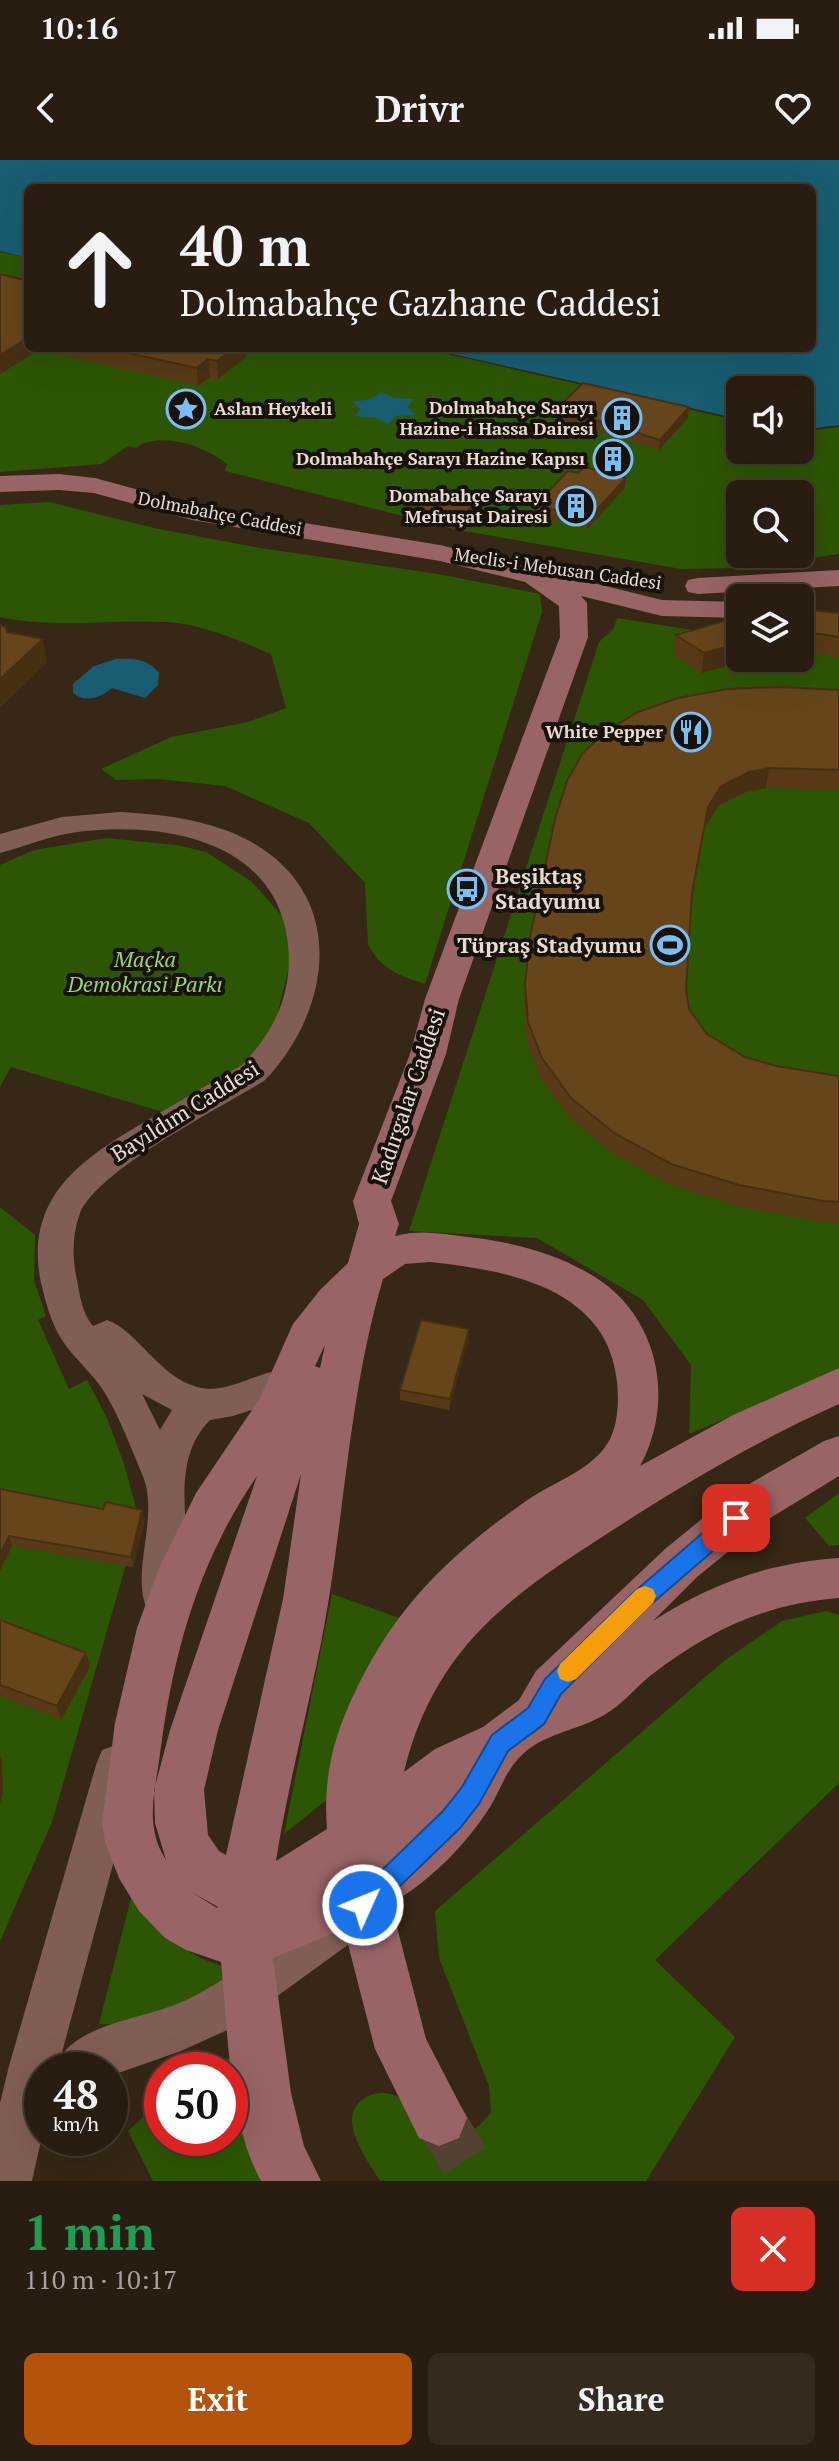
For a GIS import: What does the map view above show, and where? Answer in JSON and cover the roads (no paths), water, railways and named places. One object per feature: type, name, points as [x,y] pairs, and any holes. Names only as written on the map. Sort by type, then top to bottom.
[{"type":"main road","name":"Dolmabahçe Caddesi","points":[[0,484],[40,481],[81,483],[192,512],[440,553]]},
{"type":"main road","name":"Meclis-i Mebusan Caddesi","points":[[440,553],[634,601],[690,611],[726,610]]},
{"type":"main road","name":"Meclis-i Mebusan Caddesi","points":[[440,553],[510,559],[685,586],[839,578]]},
{"type":"main road","name":"Kadırgalar Caddesi","points":[[396,1873],[287,1931],[250,1938],[202,1930],[173,1912],[152,1887],[136,1860],[127,1828],[141,1705],[163,1613],[192,1542],[273,1414],[309,1334],[365,1273],[379,1224],[372,1201],[419,1080],[442,999],[574,637],[573,603],[531,574]]},
{"type":"main road","points":[[634,601],[730,598],[839,587]]},
{"type":"main road","name":"Kadırgalar Caddesi","points":[[574,637],[595,615],[634,601]]},
{"type":"main road","points":[[814,604],[839,602]]},
{"type":"main road","name":"Bayıldım Caddesi","points":[[0,830],[105,809],[165,811],[197,816],[249,833],[297,873],[313,898],[322,926],[324,958],[320,986],[302,1038],[287,1060],[264,1083],[135,1158],[102,1182],[90,1199],[80,1227],[76,1251],[77,1278],[93,1315],[114,1345],[144,1374],[169,1392],[202,1404]]},
{"type":"main road","name":"Bayıldım Caddesi","points":[[0,844],[80,823],[116,820],[182,828],[231,842],[263,860],[285,882],[298,906],[306,940],[300,1001],[289,1030],[272,1055],[253,1073],[105,1161],[78,1188],[64,1210],[56,1238],[55,1263],[65,1309],[75,1330],[116,1378],[164,1479],[167,1516],[163,1613]]},
{"type":"main road","points":[[292,2181],[278,2156],[263,2093],[242,1917],[257,1823],[306,1599],[329,1431],[349,1324],[365,1273],[377,1260],[394,1252],[435,1245],[521,1259],[588,1291],[611,1317],[632,1349],[640,1385],[636,1424],[626,1452],[610,1472],[556,1505],[487,1556],[436,1604],[400,1653],[358,1739],[351,1791],[356,1852],[380,1970],[402,2049],[439,2118]]},
{"type":"main road","points":[[325,1314],[318,1359],[194,1730],[179,1790],[180,1823],[185,1846],[201,1869],[220,1881],[236,1889],[258,1893],[275,1890],[322,1864],[452,1766],[518,1730],[594,1696],[632,1661],[717,1606],[772,1585],[804,1579],[839,1578]]},
{"type":"main road","points":[[164,1479],[168,1456],[180,1427],[202,1404],[287,1383]]},
{"type":"main road","points":[[380,1970],[367,1850],[375,1784],[400,1709],[448,1633],[480,1596],[565,1534],[701,1451],[765,1417],[839,1385]]},
{"type":"main road","points":[[106,2052],[181,2027],[219,2009],[350,1916],[451,1820],[553,1687],[681,1563],[751,1506],[839,1454]]},
{"type":"main road","points":[[9,2173],[34,2066],[107,1796],[141,1705]]},
{"type":"main road","points":[[9,2173],[24,2149]]},
{"type":"water","points":[[0,160],[839,160],[839,425],[814,428],[814,376],[726,376],[726,416],[444,352],[816,352],[816,184],[24,184],[24,257],[0,251]]},
{"type":"water","points":[[382,392],[393,398],[414,399],[407,407],[416,415],[396,416],[388,424],[377,418],[355,416],[361,409],[352,402],[371,399]]},
{"type":"water","points":[[116,659],[134,659],[150,665],[159,673],[158,685],[145,698],[112,688],[93,698],[83,698],[73,693],[73,684],[94,666]]},
{"type":"tunnel","points":[[439,2118],[477,2181]]},
{"type":"place","name":"Aslan Heykeli","points":[[186,409]]},
{"type":"place","name":"Dolmabahçe Sarayı Hazine-i Hassa Dairesi","points":[[622,418]]},
{"type":"place","name":"Dolmabahçe Sarayı Hazine Kapısı","points":[[613,459]]},
{"type":"place","name":"Domabahçe Sarayı Mefruşat Dairesi","points":[[576,506]]},
{"type":"place","name":"White Pepper","points":[[691,732]]},
{"type":"place","name":"Beşiktaş Stadyumu","points":[[467,889]]},
{"type":"place","name":"Tüpraş Stadyumu","points":[[670,945]]},
{"type":"park label","name":"Maçka Demokrasi Parkı","points":[[145,972]]}]
